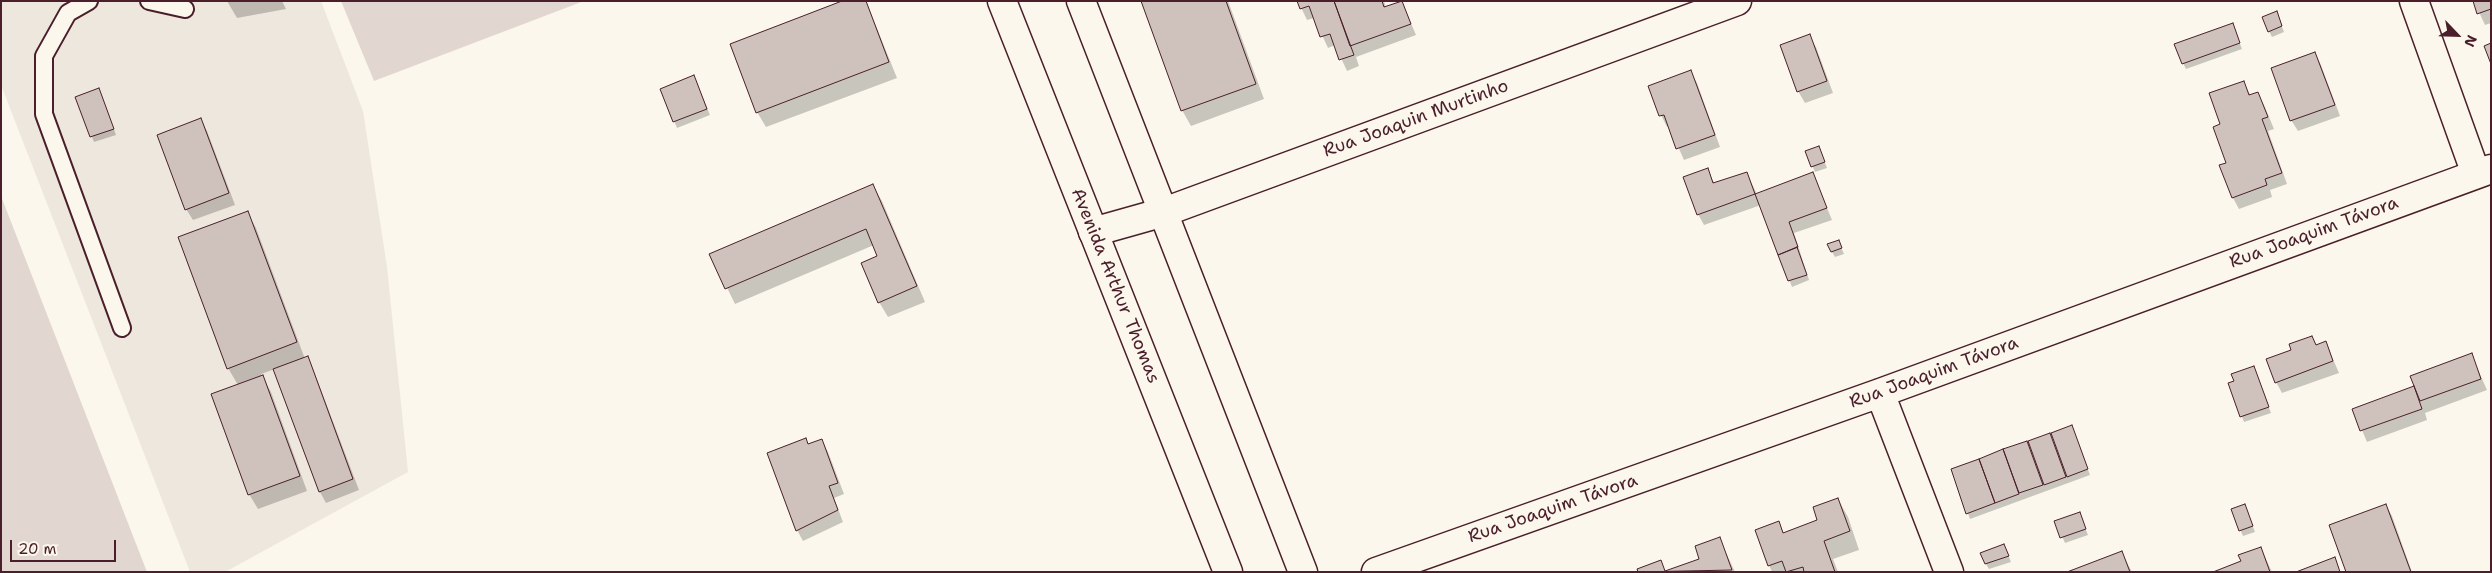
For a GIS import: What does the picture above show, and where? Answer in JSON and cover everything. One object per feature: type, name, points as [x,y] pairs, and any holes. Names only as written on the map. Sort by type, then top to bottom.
[{"type":"street","name":"Avenida Arthur Thomas","points":[[1002,1],[1228,572]]},
{"type":"street","points":[[1081,1],[1303,572]]},
{"type":"street","name":"Rua Joaquin Murtinho","points":[[1093,232],[1164,212],[1737,1]]},
{"type":"street","points":[[2414,1],[2483,171]]},
{"type":"street","name":"Rua Joaquim Távora","points":[[1376,572],[1880,394],[2483,171]]},
{"type":"street","points":[[1880,394],[1949,572]]},
{"type":"lane","points":[[89,1],[68,13],[44,56],[44,114],[122,328]]},
{"type":"lane","points":[[149,1],[185,9]]},
{"type":"shaded area","points":[[1,1],[321,1],[363,111],[387,267],[408,472],[225,572],[190,572],[1,85]]},
{"type":"shaded area","points":[[341,1],[584,1],[374,81]]},
{"type":"shaded area","points":[[1,196],[147,572],[1,572]]},
{"type":"building","points":[[842,1],[866,1],[889,62],[756,113],[730,44]]},
{"type":"building","points":[[1141,1],[1226,1],[1256,84],[1181,111]]},
{"type":"building","points":[[1297,1],[1334,1],[1354,55],[1339,60],[1330,34],[1320,37],[1309,6],[1300,9]]},
{"type":"building","points":[[1334,1],[1382,1],[1384,7],[1402,1],[1411,24],[1350,46]]},
{"type":"building","points":[[2473,1],[2491,1],[2491,9],[2477,14]]},
{"type":"building","points":[[2277,11],[2282,26],[2268,32],[2262,17]]},
{"type":"building","points":[[2233,23],[2240,43],[2182,64],[2174,44]]},
{"type":"building","points":[[1810,34],[1827,81],[1797,92],[1780,45]]},
{"type":"building","points":[[2491,43],[2491,64],[2484,46]]},
{"type":"building","points":[[2315,52],[2335,105],[2290,121],[2271,68]]},
{"type":"building","points":[[1691,70],[1715,135],[1676,149],[1664,115],[1659,116],[1648,86]]},
{"type":"building","points":[[694,75],[707,109],[673,122],[660,89]]},
{"type":"building","points":[[2244,81],[2249,95],[2258,92],[2268,117],[2262,119],[2282,173],[2265,179],[2267,185],[2232,198],[2219,165],[2226,163],[2213,127],[2220,124],[2209,93]]},
{"type":"building","points":[[99,88],[114,129],[90,137],[75,97]]},
{"type":"building","points":[[201,118],[229,193],[185,210],[157,135]]},
{"type":"building","points":[[1819,146],[1825,162],[1811,167],[1805,151]]},
{"type":"building","points":[[1708,168],[1713,183],[1747,172],[1755,194],[1697,215],[1683,177]]},
{"type":"building","points":[[1813,172],[1827,208],[1789,222],[1798,247],[1778,255],[1755,194]]},
{"type":"building","points":[[873,184],[917,286],[878,303],[861,263],[877,256],[866,229],[725,289],[709,254]]},
{"type":"building","points":[[248,211],[297,342],[227,369],[178,237]]},
{"type":"building","points":[[1839,240],[1842,248],[1831,252],[1827,244]]},
{"type":"building","points":[[1797,247],[1807,275],[1788,281],[1778,255]]},
{"type":"building","points":[[2312,336],[2316,345],[2326,341],[2333,361],[2275,383],[2266,359],[2291,350],[2289,344]]},
{"type":"building","points":[[2472,353],[2481,379],[2420,401],[2410,376]]},
{"type":"building","points":[[308,356],[353,479],[319,492],[273,369]]},
{"type":"building","points":[[2254,366],[2269,407],[2240,417],[2228,383],[2234,381],[2231,374]]},
{"type":"building","points":[[263,375],[300,476],[248,495],[211,394]]},
{"type":"building","points":[[2414,386],[2422,409],[2360,431],[2352,409]]},
{"type":"building","points":[[2072,425],[2088,469],[2067,477],[2051,433]]},
{"type":"building","points":[[2050,433],[2066,477],[2044,485],[2028,441]]},
{"type":"building","points":[[806,438],[808,444],[822,439],[838,483],[829,486],[838,510],[796,531],[767,453]]},
{"type":"building","points":[[2027,441],[2043,485],[2019,493],[2003,449]]},
{"type":"building","points":[[2003,449],[2019,494],[1995,503],[1979,459]]},
{"type":"building","points":[[1979,459],[1995,503],[1966,514],[1951,469]]},
{"type":"building","points":[[1838,498],[1850,531],[1824,541],[1835,572],[1804,572],[1803,567],[1786,572],[1782,561],[1768,566],[1755,530],[1779,521],[1783,533],[1817,520],[1813,507]]},
{"type":"building","points":[[2245,504],[2253,526],[2239,531],[2231,509]]},
{"type":"building","points":[[2386,504],[2411,572],[2346,572],[2329,525]]},
{"type":"building","points":[[2080,512],[2086,529],[2060,538],[2054,521]]},
{"type":"building","points":[[1720,537],[1732,570],[1638,572],[1637,569],[1661,560],[1665,571],[1699,559],[1695,546]]},
{"type":"building","points":[[2004,544],[2009,556],[1985,564],[1980,553]]},
{"type":"building","points":[[2261,547],[2270,572],[2213,572],[2241,561],[2238,555]]},
{"type":"building","points":[[2122,551],[2130,572],[2067,572]]},
{"type":"building","points":[[2335,557],[2340,572],[2296,572]]}]
